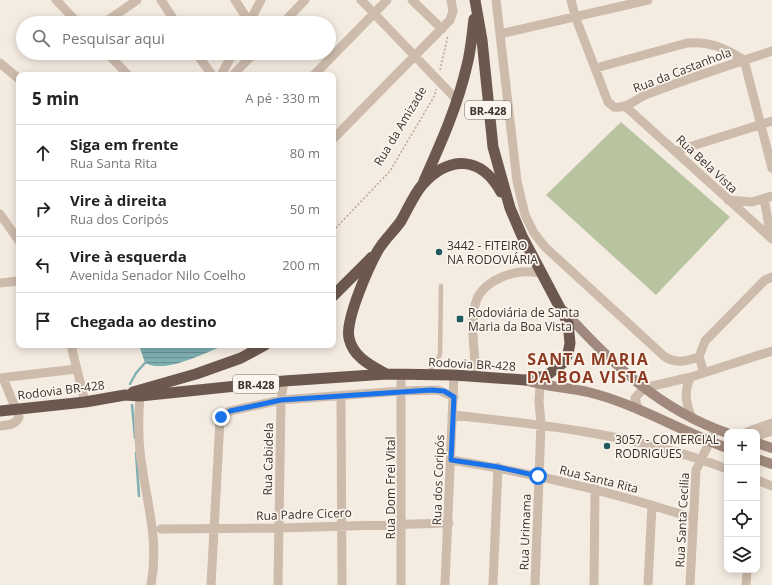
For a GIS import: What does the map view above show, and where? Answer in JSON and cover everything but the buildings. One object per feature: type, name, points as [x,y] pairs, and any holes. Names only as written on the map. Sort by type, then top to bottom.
[{"type":"highway","name":"Rodovia BR-428","points":[[422,185],[443,141],[468,64],[475,5]]},
{"type":"highway","name":"Rodovia BR-428","points":[[125,395],[140,396],[284,381],[387,374],[454,375],[525,380],[546,376],[556,370],[568,354],[570,343],[569,332],[562,309],[541,273],[510,208],[493,147],[482,40],[475,5]]},
{"type":"highway","points":[[422,185],[445,166],[456,163],[466,163],[485,171],[495,180],[510,208]]},
{"type":"highway","name":"BR-428","points":[[336,293],[355,276],[378,251],[400,222],[422,185]]},
{"type":"highway","points":[[378,251],[351,314],[348,336],[352,347],[365,363],[387,374]]},
{"type":"highway","name":"Rodovia BR-428","points":[[0,411],[85,402],[125,395],[143,388],[196,374],[241,358],[259,348]]},
{"type":"main road","points":[[562,309],[608,358],[644,388],[677,411],[724,432]]},
{"type":"main road","points":[[525,380],[540,385],[588,392],[638,409],[724,447]]},
{"type":"main road","points":[[760,444],[772,448]]},
{"type":"main road","points":[[760,460],[772,464]]},
{"type":"street","points":[[56,0],[71,16]]},
{"type":"street","points":[[114,16],[137,0]]},
{"type":"street","points":[[161,0],[171,16]]},
{"type":"street","points":[[235,0],[245,16]]},
{"type":"street","points":[[253,16],[261,0]]},
{"type":"street","points":[[290,16],[305,0]]},
{"type":"street","points":[[361,0],[457,100]]},
{"type":"street","points":[[336,53],[387,0]]},
{"type":"street","points":[[412,0],[445,29]]},
{"type":"street","points":[[336,136],[445,29],[452,15],[452,0]]},
{"type":"street","points":[[496,0],[517,181],[525,215],[534,233],[556,258],[665,357],[673,362],[682,362],[699,357]]},
{"type":"street","points":[[571,0],[575,16],[596,68]]},
{"type":"street","points":[[500,34],[648,0]]},
{"type":"street","name":"Rua da Castanhola","points":[[744,60],[726,48],[700,42],[687,43],[596,68],[608,102],[614,107],[625,106],[666,87],[772,51]]},
{"type":"street","points":[[114,60],[125,72]]},
{"type":"street","points":[[201,60],[210,72]]},
{"type":"street","points":[[223,72],[229,60]]},
{"type":"street","points":[[236,72],[247,60]]},
{"type":"street","points":[[317,72],[329,60]]},
{"type":"street","points":[[744,60],[772,168]]},
{"type":"street","points":[[0,63],[16,76]]},
{"type":"street","name":"Rua Bela Vista","points":[[625,106],[676,151],[727,200],[771,238]]},
{"type":"street","points":[[676,151],[772,121]]},
{"type":"street","points":[[727,200],[752,202],[768,197],[771,238]]},
{"type":"street","points":[[0,215],[16,237]]},
{"type":"street","points":[[476,376],[474,314],[477,298],[484,288],[495,279],[524,271],[541,273]]},
{"type":"street","points":[[704,372],[699,357],[706,341],[765,280],[772,277]]},
{"type":"street","points":[[0,283],[16,281]]},
{"type":"street","points":[[72,348],[85,402]]},
{"type":"street","points":[[638,409],[636,398],[644,388],[691,377],[772,351]]},
{"type":"street","points":[[0,426],[16,422],[19,417],[2,378],[76,369]]},
{"type":"street","name":"Rua Dom Frei Vital","points":[[401,375],[402,585]]},
{"type":"street","name":"Rua dos Coripós","points":[[445,585],[449,523],[454,375]]},
{"type":"street","points":[[691,377],[686,389],[686,398],[692,418]]},
{"type":"street","name":"Rua Cabidela","points":[[278,585],[281,400],[284,381]]},
{"type":"street","name":"Rua Urimama","points":[[535,585],[541,424],[539,402],[540,385]]},
{"type":"street","points":[[211,585],[220,420],[224,414],[230,411],[281,400],[401,391],[438,390],[454,397]]},
{"type":"street","points":[[140,396],[138,418],[139,447],[153,528],[151,585]]},
{"type":"street","points":[[341,396],[343,525],[342,585]]},
{"type":"street","points":[[452,415],[541,424],[653,446],[702,459],[724,468]]},
{"type":"street","points":[[756,429],[772,424]]},
{"type":"street","name":"Rua Santa Cecilia","points":[[690,585],[692,518],[696,470],[716,429]]},
{"type":"street","points":[[760,435],[772,431]]},
{"type":"street","name":"Rua Santa Rita","points":[[451,460],[498,467],[595,488],[692,518]]},
{"type":"street","points":[[493,585],[498,467]]},
{"type":"street","points":[[760,481],[772,486]]},
{"type":"street","points":[[594,585],[595,488]]},
{"type":"street","points":[[648,585],[652,505]]},
{"type":"street","name":"Rua Padre Cicero","points":[[161,529],[280,528],[449,523]]},
{"type":"street","points":[[746,585],[747,573]]},
{"type":"lane","points":[[426,375],[434,367],[440,352],[441,286]]},
{"type":"path","name":"Rua da Amizade","points":[[336,228],[390,171],[435,95],[445,29]]},
{"type":"green space","points":[[621,122],[730,217],[656,295],[546,195]]},
{"type":"water","points":[[140,348],[218,348],[174,364],[154,366],[145,363]]},
{"type":"waterway","points":[[130,384],[136,373],[145,363]]},
{"type":"waterway","points":[[132,405],[135,438]]},
{"type":"waterway","points":[[136,453],[139,496]]},
{"type":"place","name":"3442 - FITEIRO NA RODOVIÁRIA","points":[[439,252]]},
{"type":"place","name":"Rodoviária de Santa Maria da Boa Vista","points":[[460,319]]},
{"type":"place","name":"3057 - COMERCIAL RODRIGUES","points":[[607,446]]},
{"type":"district","name":"SANTA MARIA DA BOA VISTA","points":[[588,368]]},
{"type":"route","points":[[221,417],[230,411],[281,400],[401,391],[444,391],[454,397],[451,460],[498,467],[538,476]]}]
